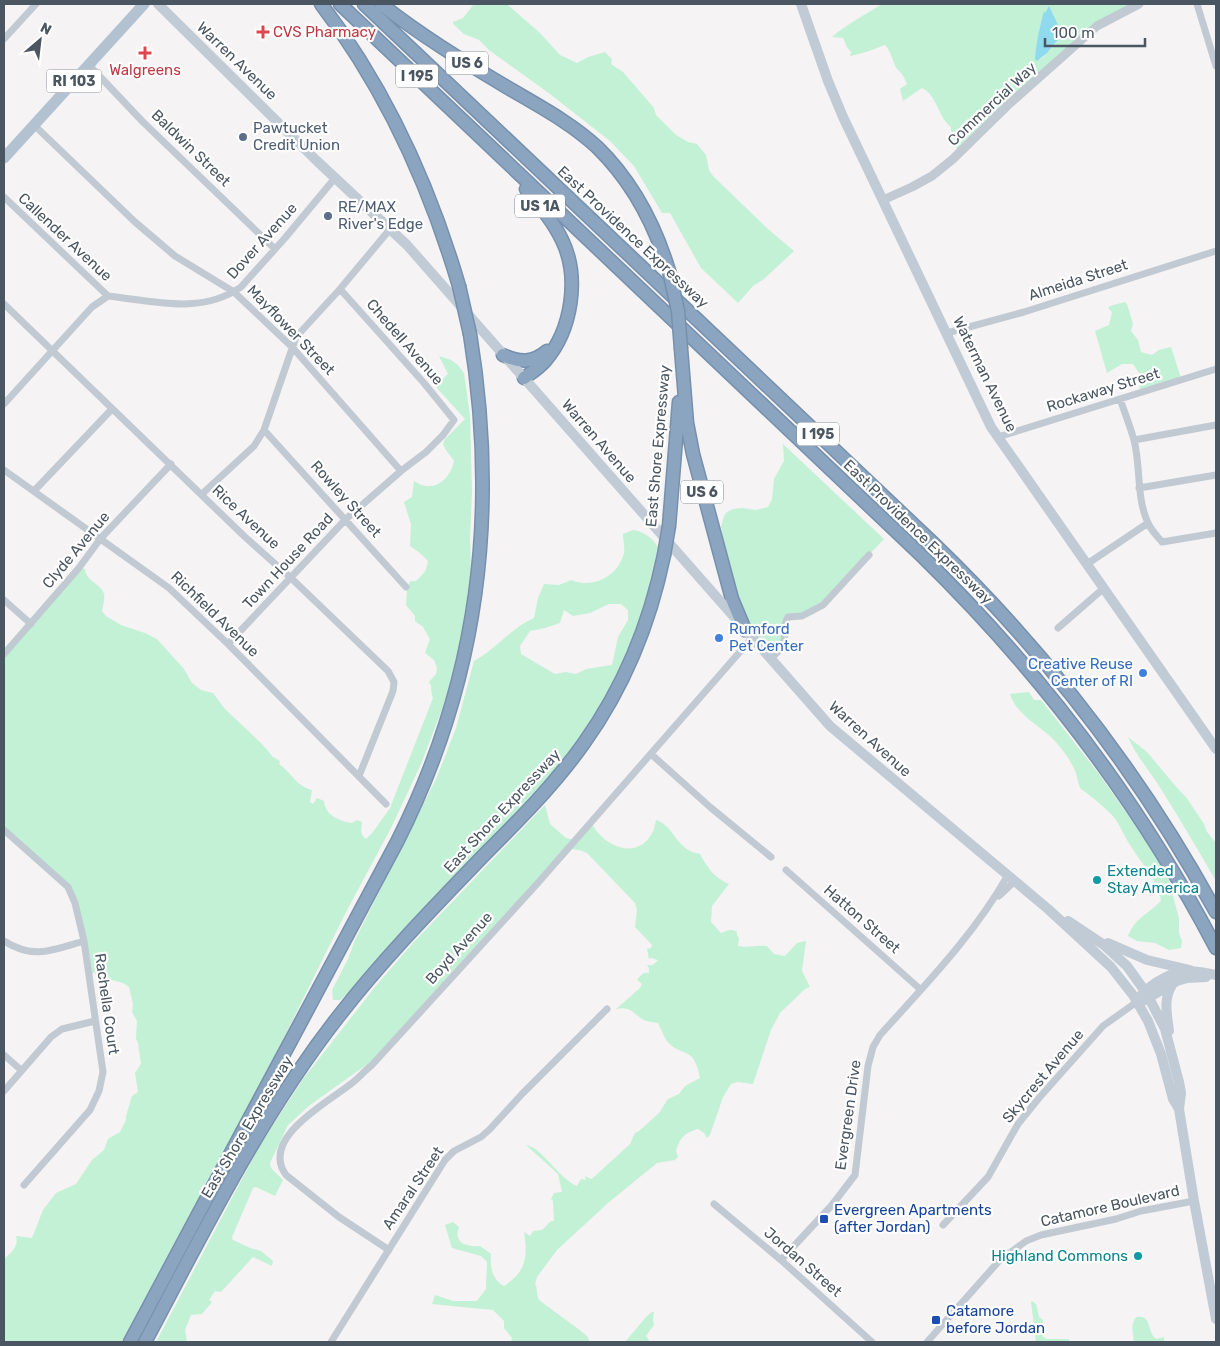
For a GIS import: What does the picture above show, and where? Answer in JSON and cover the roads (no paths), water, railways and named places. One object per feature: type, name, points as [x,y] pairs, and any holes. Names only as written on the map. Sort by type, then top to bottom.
[{"type":"highway","name":"East Shore Expressway","points":[[130,1342],[397,842],[420,793],[440,742],[454,695],[475,599],[481,540],[482,438],[470,334],[459,286],[433,206],[402,134],[364,65],[321,4]]},
{"type":"highway","name":"East Providence Expressway","points":[[340,4],[920,554],[997,634],[1053,699],[1119,788],[1173,870],[1216,948]]},
{"type":"highway","name":"East Providence Expressway","points":[[364,4],[926,536],[989,600],[1050,669],[1103,736],[1160,817],[1216,912]]},
{"type":"highway","name":"East Shore Expressway","points":[[145,1342],[253,1142],[296,1074],[323,1036],[399,944],[555,781],[591,733],[616,690],[633,655],[652,605],[664,555],[680,398],[681,349],[678,311],[669,271],[658,240],[642,206],[622,175],[597,147],[563,120],[462,60],[381,4]]},
{"type":"highway","name":"US 1A","points":[[493,149],[550,219],[562,240],[569,258],[571,286],[570,304],[566,321],[556,342],[540,356],[530,361],[516,360],[503,355]]},
{"type":"highway","points":[[524,378],[545,360],[556,342]]},
{"type":"highway","name":"US 6","points":[[681,349],[687,423],[692,454],[732,598],[748,634]]},
{"type":"main road","name":"RI 103","points":[[4,158],[144,4]]},
{"type":"main road","name":"Warren Avenue","points":[[158,4],[335,178],[391,228],[837,734],[1048,909],[1111,967],[1138,1002]]},
{"type":"main road","name":"Waterman Avenue","points":[[801,4],[828,81],[843,117],[983,410],[998,437],[1216,749]]},
{"type":"main road","name":"Warren Avenue","points":[[1048,909],[1077,926],[1113,952],[1130,970],[1147,994]]},
{"type":"main road","points":[[1077,926],[1136,956],[1216,976]]},
{"type":"main road","points":[[1138,1002],[1172,973],[1190,970]]},
{"type":"main road","points":[[1147,994],[1187,978],[1216,976]]},
{"type":"main road","points":[[1171,1050],[1166,1004],[1168,991],[1174,983]]},
{"type":"main road","name":"US 6","points":[[1147,994],[1163,1025],[1180,1088],[1179,1109],[1216,1319]]},
{"type":"main road","name":"US 6","points":[[1138,1002],[1157,1043],[1171,1095],[1179,1109]]},
{"type":"street","points":[[4,39],[36,4]]},
{"type":"street","name":"Commercial Way","points":[[883,200],[932,176],[953,159],[1008,105],[1097,26],[1139,4]]},
{"type":"street","points":[[1197,4],[1216,66]]},
{"type":"street","name":"Baldwin Street","points":[[89,65],[156,134],[275,249]]},
{"type":"street","name":"Mayflower Street","points":[[34,125],[135,222],[175,256],[234,292],[292,347],[401,471]]},
{"type":"street","name":"Dover Avenue","points":[[108,296],[186,305],[207,302],[234,292],[241,287],[275,249],[335,178]]},
{"type":"street","name":"Callender Avenue","points":[[4,197],[108,296]]},
{"type":"street","points":[[202,494],[254,446],[264,430],[296,337],[340,289],[391,228]]},
{"type":"street","name":"Almeida Street","points":[[947,333],[1024,312],[1216,251]]},
{"type":"street","name":"Chedell Avenue","points":[[340,289],[449,414]]},
{"type":"street","points":[[4,404],[92,307],[108,296]]},
{"type":"street","name":"Rice Avenue","points":[[4,304],[244,536],[388,670],[394,682],[393,691],[359,776]]},
{"type":"street","name":"Rockaway Street","points":[[998,437],[1216,369]]},
{"type":"street","points":[[1120,399],[1134,440],[1139,488],[1148,523],[1162,542],[1216,533]]},
{"type":"street","points":[[34,491],[112,409]]},
{"type":"street","name":"Town House Road","points":[[228,644],[346,519],[426,452],[454,420],[449,414]]},
{"type":"street","points":[[1134,440],[1216,424]]},
{"type":"street","name":"Rowley Street","points":[[264,430],[406,587]]},
{"type":"street","name":"Clyde Avenue","points":[[4,654],[78,569],[101,538],[171,464]]},
{"type":"street","name":"Richfield Avenue","points":[[4,470],[157,578],[228,644],[386,804]]},
{"type":"street","points":[[1139,488],[1216,475]]},
{"type":"street","points":[[1087,564],[1148,523]]},
{"type":"street","points":[[770,659],[783,646],[785,638],[783,629],[788,617],[802,616],[823,605],[869,555]]},
{"type":"street","points":[[1058,628],[1104,588]]},
{"type":"street","points":[[4,600],[31,624]]},
{"type":"street","name":"Boyd Avenue","points":[[389,1250],[340,1217],[286,1175],[279,1159],[281,1147],[287,1136],[297,1125],[350,1085],[372,1065],[537,884],[651,754],[748,634]]},
{"type":"street","points":[[651,754],[710,807],[771,857]]},
{"type":"street","name":"Rachella Court","points":[[4,830],[68,887],[75,903],[84,941],[103,1072],[99,1091],[90,1110],[24,1185]]},
{"type":"street","name":"Hatton Street","points":[[786,870],[920,989]]},
{"type":"street","name":"Evergreen Drive","points":[[781,1260],[832,1205],[855,1175],[868,1066],[873,1047],[880,1034],[972,931],[1011,878]]},
{"type":"street","points":[[4,941],[14,948],[43,953],[84,941]]},
{"type":"street","name":"Skycrest Avenue","points":[[943,1225],[988,1177],[1018,1124],[1039,1098],[1103,1026],[1138,1002]]},
{"type":"street","name":"Amaral Street","points":[[331,1342],[360,1293],[446,1160],[454,1151],[481,1137],[490,1129],[526,1089],[606,1009]]},
{"type":"street","points":[[4,1091],[51,1037],[62,1029],[95,1021]]},
{"type":"street","points":[[4,1055],[21,1070]]},
{"type":"street","name":"Catamore Boulevard","points":[[927,1342],[999,1261],[1026,1241],[1041,1235],[1116,1219],[1141,1211],[1194,1201]]},
{"type":"street","name":"Jordan Street","points":[[714,1204],[781,1260],[872,1342]]},
{"type":"water","points":[[1049,6],[1062,35],[1047,53],[1037,61],[1035,59],[1036,47],[1044,11],[1045,13]]},
{"type":"place","name":"CVS Pharmacy","points":[[263,32]]},
{"type":"place","name":"Walgreens","points":[[145,53]]},
{"type":"place","name":"Pawtucket Credit Union","points":[[243,137]]},
{"type":"place","name":"RE/MAX River's Edge","points":[[328,216]]},
{"type":"place","name":"Rumford Pet Center","points":[[719,638]]},
{"type":"place","name":"Creative Reuse Center of RI","points":[[1143,673]]},
{"type":"place","name":"Extended Stay America","points":[[1097,880]]},
{"type":"place","name":"Evergreen Apartments (after Jordan)","points":[[824,1219]]},
{"type":"place","name":"Highland Commons","points":[[1138,1256]]},
{"type":"place","name":"Catamore before Jordan","points":[[936,1320]]}]
